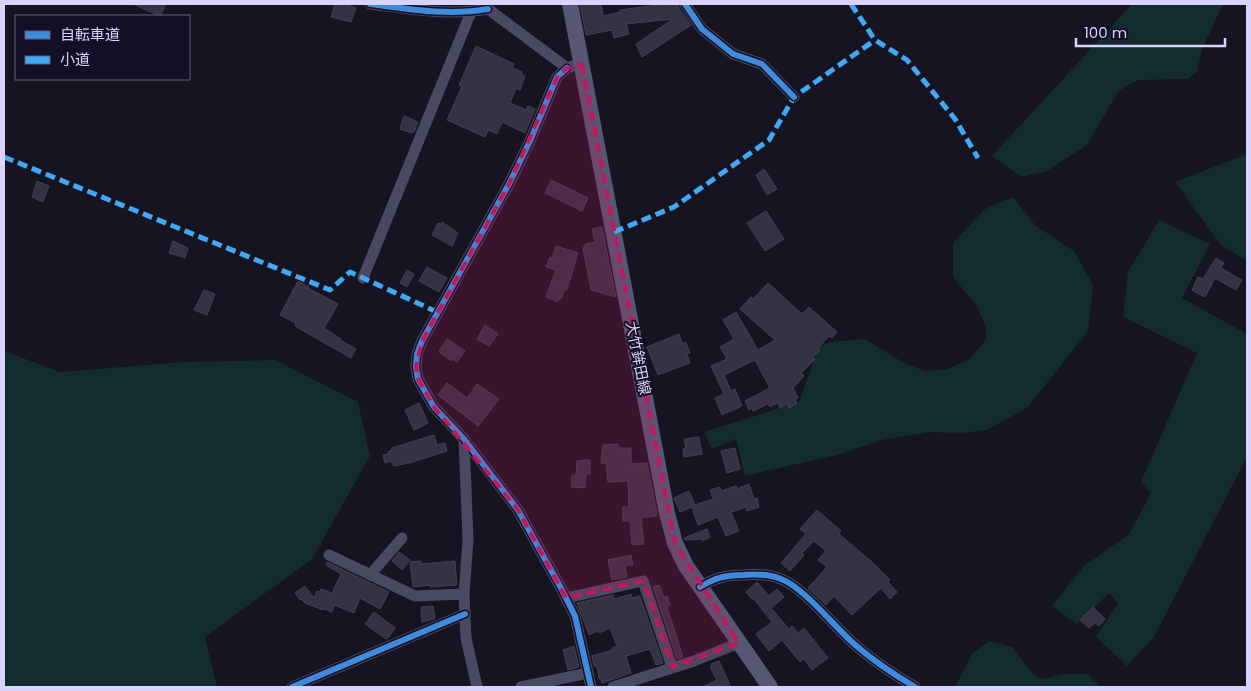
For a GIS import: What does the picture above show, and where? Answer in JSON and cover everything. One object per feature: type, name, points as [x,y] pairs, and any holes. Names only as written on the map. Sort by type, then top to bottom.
[{"type":"main road","name":"大竹鉾田線","points":[[570,4],[574,66],[675,543],[686,566],[700,588],[770,687]]},
{"type":"street","points":[[370,4],[428,12],[471,12],[486,6],[574,66],[557,77],[530,141],[509,184],[422,341],[417,354],[416,367],[418,379],[434,407],[464,439],[518,510],[575,616],[591,687]]},
{"type":"street","points":[[685,4],[702,29],[733,54],[762,64],[794,97]]},
{"type":"street","points":[[363,278],[471,12]]},
{"type":"street","points":[[464,439],[468,540],[464,594],[466,638],[477,687]]},
{"type":"street","points":[[370,575],[402,538]]},
{"type":"street","points":[[329,555],[415,596],[464,594]]},
{"type":"street","points":[[700,588],[715,578],[736,575],[762,574],[782,579],[798,590],[877,664],[915,687]]},
{"type":"street","points":[[566,598],[643,581],[672,667]]},
{"type":"street","points":[[292,687],[465,614]]},
{"type":"street","points":[[613,687],[694,661],[739,643]]},
{"type":"street","points":[[521,687],[588,673]]},
{"type":"highlighted area","points":[[582,64],[675,543],[739,643],[672,667],[643,581],[566,598],[518,510],[434,407],[418,379],[416,367],[422,341],[509,184],[557,77],[567,68]]},
{"type":"green space","points":[[1132,4],[1223,4],[1202,49],[1197,72],[1188,79],[1139,80],[1128,85],[1118,92],[1087,145],[1047,171],[1022,177],[992,156]]},
{"type":"green space","points":[[1247,154],[1247,261],[1221,245],[1175,182]]},
{"type":"green space","points":[[1013,197],[1035,225],[1074,251],[1093,285],[1088,331],[1027,408],[987,430],[963,433],[928,432],[882,440],[837,455],[745,476],[736,439],[712,449],[704,432],[799,402],[819,346],[829,342],[865,339],[904,363],[925,371],[948,369],[971,358],[986,339],[986,327],[976,305],[953,277],[953,243],[985,209]]},
{"type":"green space","points":[[1159,220],[1210,244],[1182,298],[1247,334],[1247,457],[1154,637],[1127,666],[1096,637],[1118,603],[1109,593],[1077,624],[1052,606],[1084,566],[1129,534],[1151,493],[1141,482],[1197,353],[1123,317],[1128,272]]},
{"type":"green space","points":[[4,351],[60,372],[184,362],[275,360],[358,402],[370,456],[312,559],[205,637],[217,687],[4,687]]},
{"type":"green space","points":[[989,641],[1012,647],[1033,674],[1042,679],[1064,674],[1087,674],[1101,687],[955,687],[972,654]]},
{"type":"building","points":[[133,4],[166,4],[160,15]]},
{"type":"building","points":[[335,4],[344,4],[356,8],[351,22],[331,17]]},
{"type":"building","points":[[580,4],[601,4],[603,16],[620,12],[620,10],[678,4],[691,25],[642,57],[636,44],[673,19],[626,24],[629,34],[614,38],[612,30],[586,35]]},
{"type":"building","points":[[476,46],[514,64],[512,68],[522,72],[521,74],[525,76],[520,90],[516,88],[510,103],[526,110],[528,106],[535,109],[525,133],[502,122],[497,134],[488,130],[485,137],[447,120],[462,86],[459,85]]},
{"type":"building","points":[[404,116],[418,122],[414,132],[412,131],[411,133],[400,129]]},
{"type":"building","points":[[764,169],[777,189],[767,195],[756,175]]},
{"type":"building","points":[[551,180],[588,198],[582,211],[545,193]]},
{"type":"building","points":[[37,181],[49,186],[43,202],[32,197]]},
{"type":"building","points":[[766,211],[784,239],[765,251],[747,223]]},
{"type":"building","points":[[442,222],[458,233],[452,246],[432,235],[438,223],[441,224]]},
{"type":"building","points":[[602,227],[616,297],[591,290],[583,248],[586,244],[595,242],[592,229]]},
{"type":"building","points":[[173,241],[188,248],[185,258],[169,253]]},
{"type":"building","points":[[556,246],[578,253],[567,290],[565,289],[558,302],[546,297],[556,270],[546,267],[550,257],[552,258]]},
{"type":"building","points":[[1216,258],[1224,263],[1221,268],[1242,280],[1236,290],[1215,278],[1205,297],[1192,290],[1198,277],[1203,279]]},
{"type":"building","points":[[427,267],[447,278],[439,292],[419,281]]},
{"type":"building","points":[[407,270],[414,274],[407,287],[400,283]]},
{"type":"building","points":[[298,281],[338,304],[324,328],[356,349],[351,358],[295,326],[296,323],[280,315]]},
{"type":"building","points":[[768,283],[802,314],[809,307],[837,332],[832,338],[829,336],[818,348],[820,350],[813,357],[815,359],[801,373],[804,376],[793,388],[798,398],[795,399],[797,403],[789,408],[787,404],[780,408],[778,403],[770,407],[768,404],[753,411],[752,408],[749,410],[745,401],[770,388],[755,360],[724,375],[731,391],[735,389],[742,406],[722,415],[715,398],[724,394],[711,366],[727,359],[720,347],[734,339],[723,320],[736,312],[758,350],[775,340],[740,309],[751,297],[753,299]]},
{"type":"building","points":[[204,290],[215,294],[207,315],[194,310]]},
{"type":"building","points":[[485,325],[498,334],[489,346],[477,339]]},
{"type":"building","points":[[679,334],[682,343],[686,343],[690,353],[687,354],[690,363],[658,375],[647,347]]},
{"type":"building","points":[[447,339],[465,351],[457,362],[453,359],[452,361],[439,351]]},
{"type":"building","points":[[447,383],[467,398],[477,384],[499,399],[478,426],[438,395]]},
{"type":"building","points":[[419,403],[428,423],[414,430],[405,410]]},
{"type":"building","points":[[434,435],[437,445],[445,443],[447,451],[394,466],[391,461],[385,463],[383,455],[389,454],[388,452],[392,448]]},
{"type":"building","points":[[698,437],[702,454],[684,457],[683,449],[686,448],[684,439]]},
{"type":"building","points":[[618,444],[619,448],[631,448],[631,464],[647,463],[657,513],[656,516],[641,518],[644,544],[632,545],[630,521],[623,521],[623,507],[629,507],[628,481],[608,482],[606,463],[601,463],[603,445]]},
{"type":"building","points":[[735,448],[740,469],[727,473],[721,451]]},
{"type":"building","points":[[590,460],[590,474],[586,474],[585,488],[571,487],[572,475],[576,475],[577,461]]},
{"type":"building","points":[[749,484],[754,499],[757,498],[759,507],[747,511],[746,507],[731,512],[739,531],[726,536],[718,517],[698,525],[692,507],[680,512],[674,498],[689,491],[695,505],[713,499],[710,490],[720,487],[721,491],[736,486],[737,489]]},
{"type":"building","points":[[817,510],[841,531],[839,534],[890,580],[888,582],[897,592],[890,599],[881,588],[852,615],[834,596],[826,605],[808,588],[827,567],[818,560],[826,551],[814,541],[802,553],[804,555],[790,571],[781,563],[806,534],[800,529]]},
{"type":"building","points":[[707,529],[710,537],[702,541],[702,539],[685,540],[684,538]]},
{"type":"building","points":[[399,552],[410,560],[402,570],[392,561]]},
{"type":"building","points":[[631,555],[633,565],[625,566],[627,577],[612,580],[608,560]]},
{"type":"building","points":[[421,561],[421,564],[455,561],[457,585],[413,587],[410,562]]},
{"type":"building","points":[[327,562],[389,592],[380,609],[360,598],[354,613],[334,605],[332,612],[322,608],[323,610],[300,600],[295,593],[305,586],[314,598],[317,591],[320,592],[321,589],[332,593],[341,574],[326,565]]},
{"type":"building","points":[[757,582],[769,596],[777,589],[784,597],[771,608],[789,629],[792,626],[798,633],[804,628],[828,658],[812,670],[804,659],[800,662],[782,640],[769,651],[756,634],[772,622],[746,592]]},
{"type":"building","points":[[659,585],[664,597],[667,596],[670,605],[667,607],[683,657],[677,659],[653,587]]},
{"type":"building","points":[[631,594],[632,598],[640,596],[663,663],[656,665],[650,649],[626,656],[631,673],[602,683],[601,679],[599,679],[597,666],[594,666],[592,656],[613,650],[612,648],[617,646],[610,628],[589,635],[577,603],[613,595],[614,599]]},
{"type":"building","points":[[433,606],[435,619],[422,622],[421,607]]},
{"type":"building","points":[[1093,607],[1105,619],[1099,626],[1095,623],[1089,628],[1080,620]]},
{"type":"building","points":[[374,612],[395,628],[386,639],[365,624]]},
{"type":"building","points":[[574,646],[579,667],[568,670],[563,650]]},
{"type":"building","points":[[719,661],[731,687],[702,687],[717,680],[710,667],[712,666],[711,664]]},
{"type":"marked path","points":[[851,4],[875,40],[907,60],[955,119],[978,158]]},
{"type":"marked path","points":[[614,232],[674,207],[769,140],[794,97],[875,40]]},
{"type":"marked path","points":[[4,157],[330,290],[350,272],[437,312]]},
{"type":"cycle path","points":[[370,4],[443,12],[488,9]]},
{"type":"cycle path","points":[[685,4],[702,29],[733,54],[762,64],[794,97]]},
{"type":"cycle path","points":[[567,68],[557,77],[530,141],[509,184],[422,341],[417,354],[416,367],[418,379],[434,407],[464,439],[518,510],[561,588],[575,616],[591,687]]},
{"type":"cycle path","points":[[700,587],[725,576],[753,574],[772,576],[790,583],[808,598],[853,643],[891,672],[915,687]]},
{"type":"cycle path","points":[[292,687],[465,614]]}]
